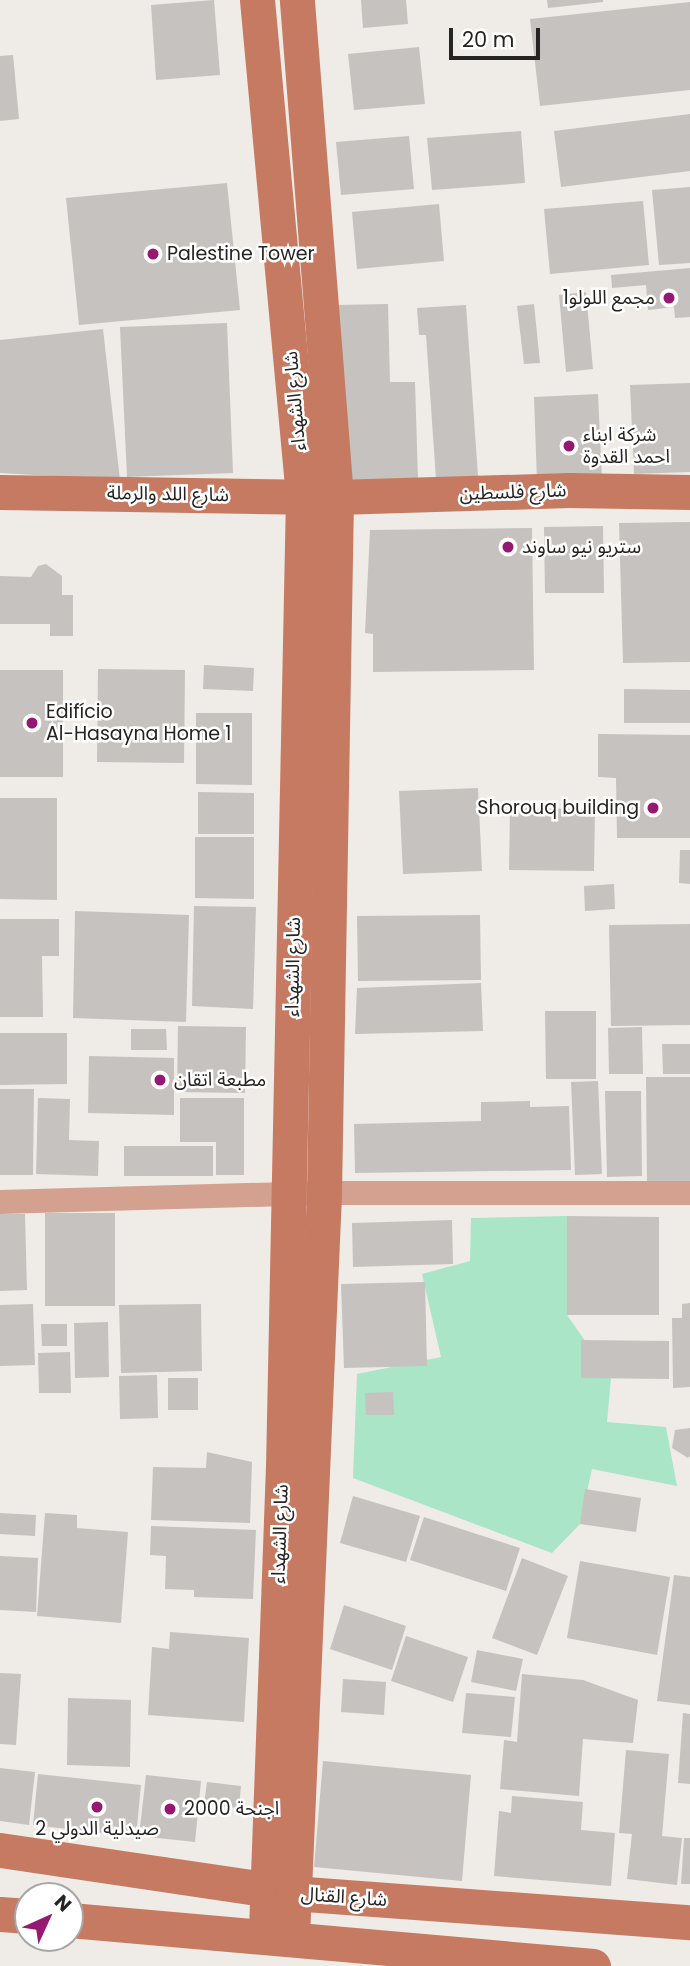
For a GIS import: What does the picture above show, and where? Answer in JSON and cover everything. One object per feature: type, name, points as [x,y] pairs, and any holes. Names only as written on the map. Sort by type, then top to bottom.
[{"type":"street","name":"شارع الشهداء","points":[[257,0],[319,497],[286,1195],[279,1936]]},
{"type":"street","name":"شارع الشهداء","points":[[279,1891],[324,1193],[319,497],[297,0]]},
{"type":"street","name":"شارع فلسطين","points":[[319,497],[569,490],[690,492]]},
{"type":"street","name":"شارع اللد والرملة","points":[[0,492],[319,497]]},
{"type":"street","points":[[0,1202],[324,1193],[690,1193]]},
{"type":"street","name":"شارع القنال","points":[[0,1850],[279,1891],[690,1922]]},
{"type":"street","points":[[84,1921],[279,1936],[593,1966]]},
{"type":"green space","points":[[567,1216],[567,1315],[611,1378],[607,1422],[666,1427],[677,1486],[592,1469],[580,1524],[552,1553],[353,1478],[357,1374],[441,1357],[422,1274],[470,1261],[471,1218]]},
{"type":"building","points":[[214,0],[220,75],[156,80],[151,5]]},
{"type":"building","points":[[361,0],[406,0],[408,24],[363,28]]},
{"type":"building","points":[[547,0],[603,0],[603,2],[548,8]]},
{"type":"building","points":[[690,2],[690,90],[540,106],[530,19]]},
{"type":"building","points":[[419,47],[425,104],[354,110],[348,54]]},
{"type":"building","points":[[13,55],[19,119],[0,121],[0,56]]},
{"type":"building","points":[[690,114],[690,171],[561,187],[554,131]]},
{"type":"building","points":[[521,131],[525,183],[432,190],[427,138]]},
{"type":"building","points":[[409,136],[414,189],[341,195],[336,142]]},
{"type":"building","name":"Palestine Tower","points":[[227,183],[240,310],[79,325],[66,198]]},
{"type":"building","points":[[690,187],[690,263],[659,265],[652,190]]},
{"type":"building","points":[[643,201],[649,265],[550,274],[544,209]]},
{"type":"building","points":[[439,204],[444,261],[357,269],[352,212]]},
{"type":"building","name":"مجمع اللولو1","points":[[690,268],[690,317],[675,318],[674,307],[648,310],[646,285],[612,288],[611,275]]},
{"type":"building","points":[[586,292],[593,369],[566,372],[559,295]]},
{"type":"building","points":[[388,304],[390,382],[415,382],[418,479],[343,482],[338,305]]},
{"type":"building","points":[[534,304],[540,363],[524,364],[517,306]]},
{"type":"building","points":[[466,305],[478,476],[436,479],[426,335],[419,335],[417,308]]},
{"type":"building","points":[[227,323],[233,473],[127,477],[120,327]]},
{"type":"building","points":[[103,329],[120,480],[0,473],[0,340]]},
{"type":"building","points":[[690,383],[690,472],[634,474],[630,385]]},
{"type":"building","points":[[598,394],[602,479],[537,481],[534,397]]},
{"type":"building","points":[[690,522],[690,662],[623,663],[619,523]]},
{"type":"building","points":[[603,526],[604,593],[545,593],[544,527]]},
{"type":"building","points":[[532,528],[534,670],[373,672],[373,634],[365,633],[370,530]]},
{"type":"building","points":[[46,564],[62,576],[62,595],[73,595],[73,636],[50,636],[50,624],[0,624],[0,576],[31,577],[38,566]]},
{"type":"building","points":[[204,665],[254,668],[253,691],[203,689]]},
{"type":"building","points":[[98,669],[185,670],[184,763],[97,762]]},
{"type":"building","name":"Edifício Al-Hasayna Home 1","points":[[0,670],[63,670],[63,777],[0,777]]},
{"type":"building","points":[[624,689],[690,690],[690,723],[624,723]]},
{"type":"building","points":[[196,713],[252,713],[252,785],[196,784]]},
{"type":"building","name":"Shorouq building","points":[[598,734],[690,735],[690,838],[617,838],[616,778],[598,777]]},
{"type":"building","points":[[478,788],[482,871],[403,874],[399,791]]},
{"type":"building","points":[[198,792],[254,793],[254,834],[198,834]]},
{"type":"building","points":[[0,798],[57,798],[57,900],[0,899]]},
{"type":"building","points":[[510,808],[595,809],[594,871],[509,870]]},
{"type":"building","points":[[195,837],[254,837],[254,899],[195,898]]},
{"type":"building","points":[[680,850],[690,850],[690,884],[679,883]]},
{"type":"building","points":[[614,884],[615,909],[585,911],[584,886]]},
{"type":"building","points":[[194,906],[256,907],[253,1009],[192,1006]]},
{"type":"building","points":[[75,911],[189,915],[186,1022],[73,1018]]},
{"type":"building","points":[[480,915],[481,980],[358,981],[357,916]]},
{"type":"building","points":[[0,919],[59,919],[59,956],[42,956],[43,1017],[0,1017]]},
{"type":"building","points":[[690,924],[690,1025],[611,1026],[609,925]]},
{"type":"building","points":[[481,983],[483,1031],[355,1034],[357,988]]},
{"type":"building","points":[[545,1011],[596,1011],[596,1079],[546,1079]]},
{"type":"building","points":[[178,1026],[246,1027],[245,1093],[177,1092]]},
{"type":"building","points":[[642,1027],[643,1074],[609,1074],[608,1028]]},
{"type":"building","points":[[131,1029],[166,1029],[167,1050],[131,1050]]},
{"type":"building","points":[[0,1033],[67,1033],[67,1084],[0,1085]]},
{"type":"building","points":[[662,1044],[690,1044],[690,1074],[663,1074]]},
{"type":"building","points":[[89,1056],[174,1058],[174,1115],[88,1113]]},
{"type":"building","points":[[646,1077],[690,1077],[690,1182],[647,1181]]},
{"type":"building","points":[[598,1081],[602,1174],[575,1175],[571,1082]]},
{"type":"building","points":[[0,1089],[34,1089],[33,1175],[0,1175]]},
{"type":"building","points":[[605,1091],[641,1091],[642,1176],[607,1177]]},
{"type":"building","points":[[38,1098],[70,1099],[69,1140],[99,1141],[98,1176],[36,1174]]},
{"type":"building","points":[[180,1098],[244,1098],[244,1175],[216,1175],[216,1142],[180,1142]]},
{"type":"building","points":[[530,1101],[530,1107],[569,1106],[571,1170],[355,1173],[354,1124],[481,1121],[481,1102]]},
{"type":"building","points":[[124,1146],[213,1146],[213,1176],[124,1176]]},
{"type":"building","points":[[45,1213],[115,1213],[115,1306],[45,1306]]},
{"type":"building","points":[[0,1214],[25,1214],[27,1290],[0,1291]]},
{"type":"building","points":[[567,1216],[659,1217],[659,1315],[567,1315]]},
{"type":"building","points":[[452,1220],[453,1264],[353,1267],[352,1223]]},
{"type":"building","points":[[425,1282],[427,1366],[344,1368],[341,1284]]},
{"type":"building","points":[[690,1303],[690,1387],[673,1388],[672,1318],[682,1318],[682,1304]]},
{"type":"building","points":[[33,1304],[35,1365],[0,1366],[0,1305]]},
{"type":"building","points":[[201,1304],[202,1371],[121,1373],[119,1305]]},
{"type":"building","points":[[108,1322],[109,1377],[75,1378],[74,1323]]},
{"type":"building","points":[[41,1324],[67,1324],[67,1346],[42,1346]]},
{"type":"building","points":[[581,1340],[669,1341],[669,1379],[581,1378]]},
{"type":"building","points":[[70,1352],[71,1393],[39,1393],[38,1353]]},
{"type":"building","points":[[157,1375],[158,1418],[120,1419],[119,1376]]},
{"type":"building","points":[[168,1378],[198,1378],[198,1410],[168,1410]]},
{"type":"building","points":[[393,1392],[394,1415],[366,1415],[365,1393]]},
{"type":"building","points":[[690,1428],[688,1458],[672,1448],[675,1430]]},
{"type":"building","points":[[207,1452],[252,1462],[250,1523],[151,1520],[153,1467],[206,1468]]},
{"type":"building","points":[[585,1489],[641,1498],[636,1532],[580,1524]]},
{"type":"building","points":[[353,1496],[420,1516],[406,1562],[340,1543]]},
{"type":"building","points":[[0,1513],[36,1515],[35,1536],[0,1534]]},
{"type":"building","points":[[45,1513],[77,1515],[77,1528],[128,1532],[121,1623],[37,1616]]},
{"type":"building","points":[[424,1517],[520,1548],[506,1591],[410,1560]]},
{"type":"building","points":[[151,1526],[256,1530],[253,1599],[194,1597],[194,1590],[165,1589],[166,1556],[150,1555]]},
{"type":"building","points":[[0,1556],[38,1558],[36,1612],[0,1610]]},
{"type":"building","points":[[522,1558],[568,1576],[537,1655],[492,1638]]},
{"type":"building","points":[[580,1561],[670,1577],[657,1655],[567,1638]]},
{"type":"building","points":[[674,1575],[690,1577],[690,1705],[657,1701]]},
{"type":"building","points":[[344,1605],[406,1626],[392,1670],[330,1649]]},
{"type":"building","points":[[170,1632],[249,1638],[244,1722],[148,1715],[152,1647],[169,1649]]},
{"type":"building","points":[[406,1636],[468,1657],[453,1702],[391,1681]]},
{"type":"building","points":[[477,1650],[523,1659],[516,1691],[471,1682]]},
{"type":"building","points":[[0,1673],[21,1674],[16,1745],[0,1744]]},
{"type":"building","points":[[522,1674],[583,1680],[638,1700],[633,1743],[583,1739],[579,1796],[500,1789],[504,1740],[517,1742]]},
{"type":"building","points":[[343,1679],[386,1682],[384,1715],[341,1712]]},
{"type":"building","points":[[466,1693],[515,1697],[511,1737],[462,1733]]},
{"type":"building","points":[[68,1698],[131,1700],[130,1767],[67,1765]]},
{"type":"building","points":[[683,1713],[690,1714],[690,1784],[678,1783]]},
{"type":"building","points":[[626,1750],[669,1754],[662,1836],[682,1838],[677,1885],[627,1879],[632,1834],[619,1833]]},
{"type":"building","points":[[323,1761],[471,1775],[462,1881],[314,1867]]},
{"type":"building","points":[[0,1768],[35,1772],[29,1825],[0,1821]]},
{"type":"building","points":[[38,1774],[141,1785],[136,1837],[33,1825]]},
{"type":"building","name":"اجنحة 2000","points":[[146,1775],[201,1781],[195,1842],[139,1836]]},
{"type":"building","points":[[207,1782],[241,1786],[239,1808],[204,1804]]},
{"type":"building","points":[[512,1796],[583,1802],[581,1830],[615,1833],[611,1886],[494,1876],[499,1811],[511,1813]]},
{"type":"building","points":[[684,1838],[690,1838],[690,1884],[681,1884]]},
{"type":"place","name":"Palestine Tower","points":[[153,254]]},
{"type":"place","name":"مجمع اللولو1","points":[[669,298]]},
{"type":"place","name":"شركة ابناء احمد القدوة","points":[[569,446]]},
{"type":"place","name":"ستريو نيو ساوند","points":[[508,547]]},
{"type":"place","name":"Edifício Al-Hasayna Home 1","points":[[32,723]]},
{"type":"place","name":"Shorouq building","points":[[653,808]]},
{"type":"place","name":"مطبعة اتقان","points":[[160,1080]]},
{"type":"place","name":"صيدلية الدولي 2","points":[[97,1807]]},
{"type":"place","name":"اجنحة 2000","points":[[170,1809]]}]
